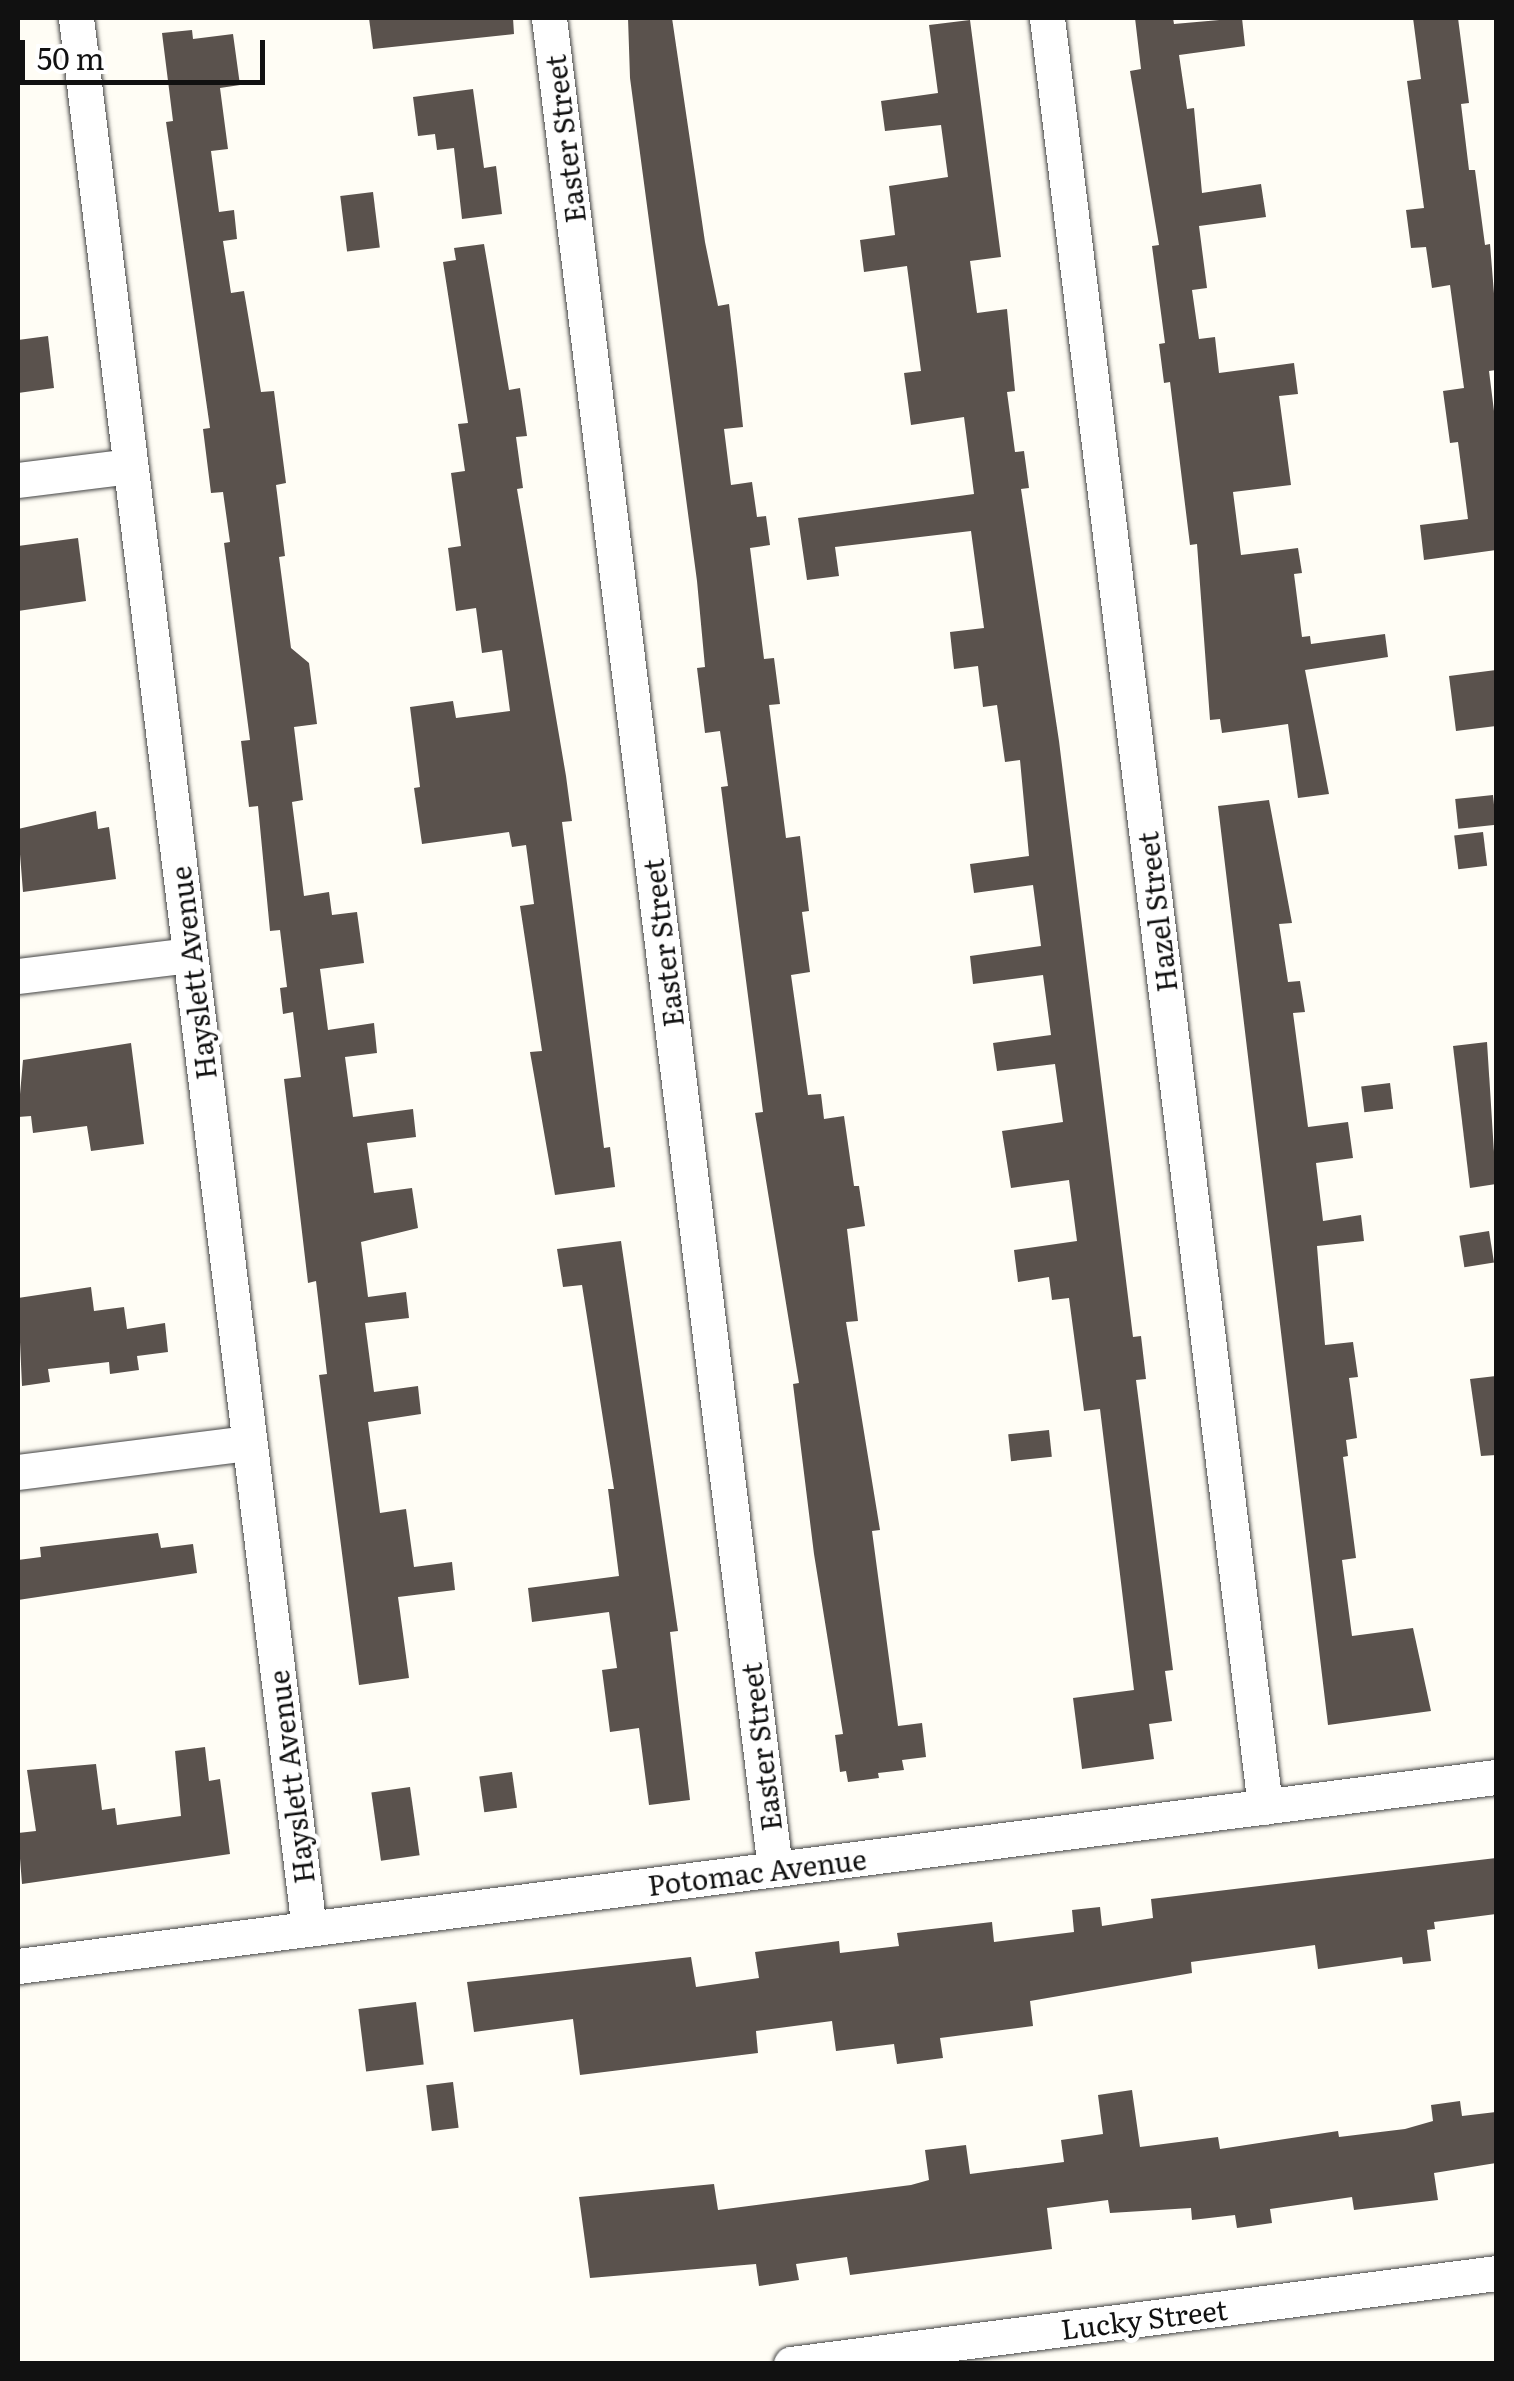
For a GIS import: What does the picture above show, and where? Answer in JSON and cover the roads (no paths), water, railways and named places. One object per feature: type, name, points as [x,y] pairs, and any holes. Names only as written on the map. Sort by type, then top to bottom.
[{"type":"street","name":"Hayslett Avenue","points":[[76,18],[308,1929]]},
{"type":"street","name":"Easter Street","points":[[550,18],[775,1869]]},
{"type":"street","name":"Hazel Street","points":[[1047,18],[1265,1807]]},
{"type":"street","points":[[18,480],[130,466]]},
{"type":"street","points":[[18,976],[190,954]]},
{"type":"street","points":[[18,1472],[249,1443]]},
{"type":"street","name":"Potomac Avenue","points":[[18,1966],[1496,1777]]},
{"type":"street","name":"Lucky Street","points":[[791,2364],[1496,2273]]}]
